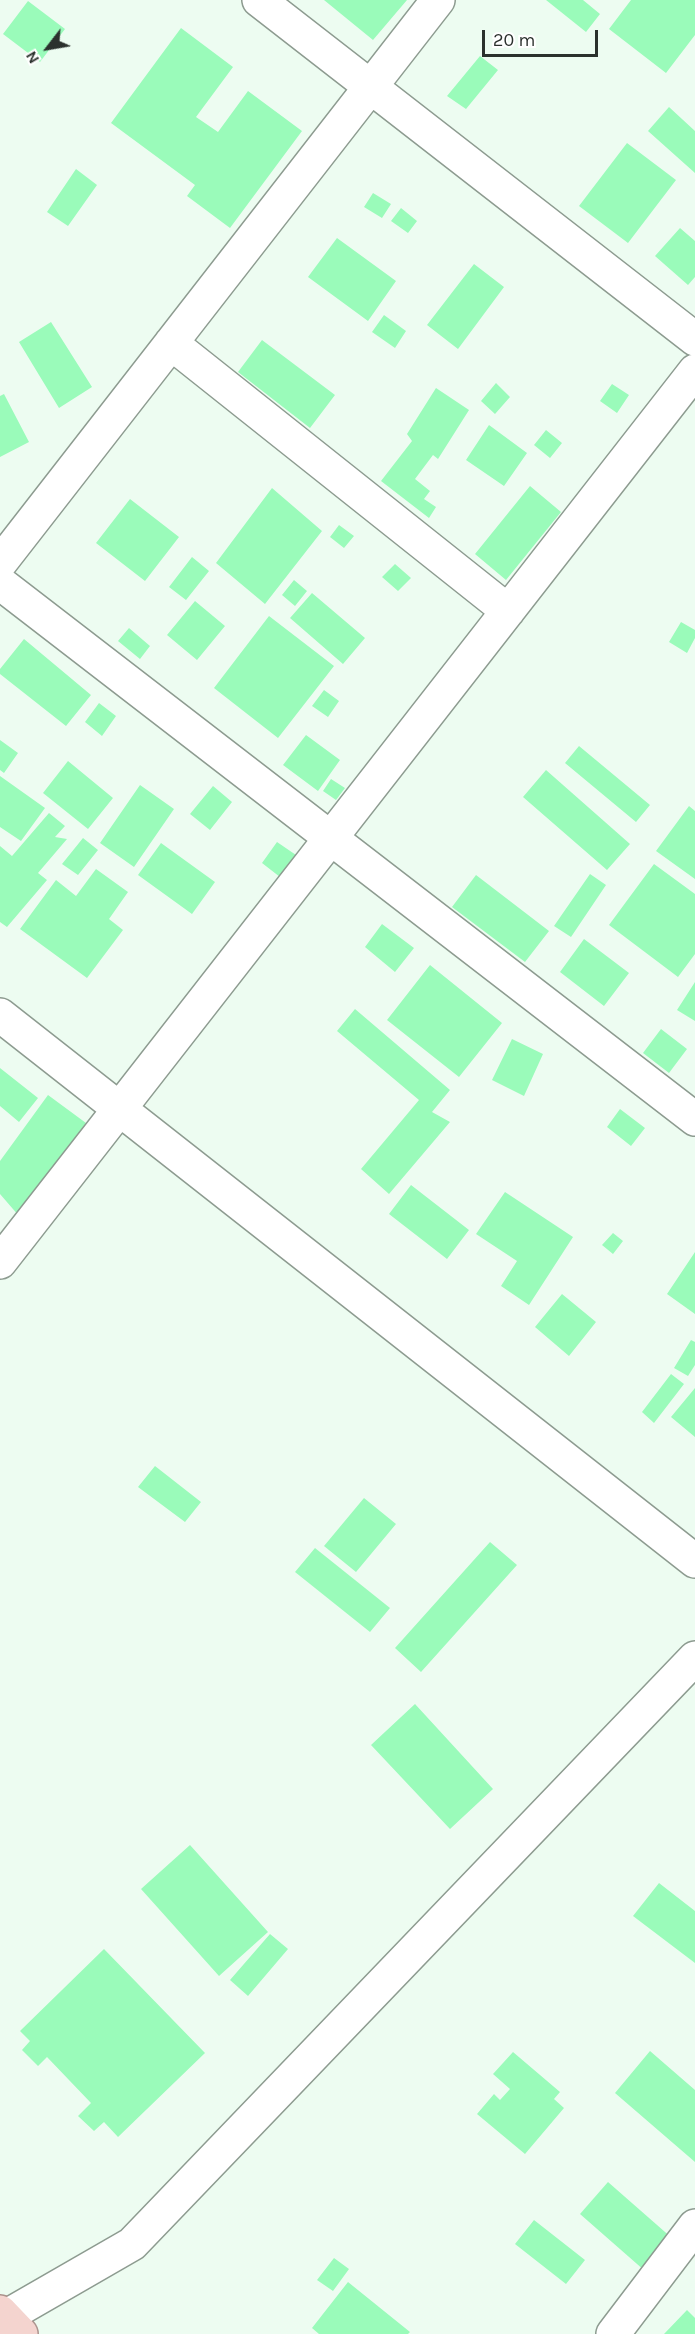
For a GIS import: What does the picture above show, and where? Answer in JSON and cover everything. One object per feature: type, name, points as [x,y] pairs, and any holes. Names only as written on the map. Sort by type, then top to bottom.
[{"type":"street","points":[[259,0],[695,339]]},
{"type":"street","points":[[0,563],[438,0]]},
{"type":"street","points":[[171,343],[507,611]]},
{"type":"street","points":[[0,1262],[695,371]]},
{"type":"street","points":[[0,583],[331,838],[691,1107]]},
{"type":"street","points":[[0,1015],[695,1561]]},
{"type":"street","points":[[7,2321],[132,2244],[695,1658]]},
{"type":"street","points":[[613,2334],[695,2226]]},
{"type":"building","points":[[324,0],[407,0],[373,40]]},
{"type":"building","points":[[546,0],[583,0],[600,14],[586,32]]},
{"type":"building","points":[[631,0],[695,0],[695,35],[666,73],[609,29]]},
{"type":"building","points":[[28,1],[65,29],[40,62],[3,34]]},
{"type":"building","points":[[181,28],[233,67],[196,117],[218,132],[248,91],[302,131],[230,228],[187,196],[195,185],[111,123]]},
{"type":"building","points":[[480,56],[498,70],[466,109],[447,96]]},
{"type":"building","points":[[669,107],[695,131],[695,173],[648,131]]},
{"type":"building","points":[[627,143],[676,180],[628,243],[579,206]]},
{"type":"building","points":[[76,169],[97,185],[68,226],[47,212]]},
{"type":"building","points":[[373,193],[391,204],[382,218],[364,207]]},
{"type":"building","points":[[401,208],[417,221],[408,233],[391,221]]},
{"type":"building","points":[[680,228],[695,241],[695,277],[688,285],[655,256]]},
{"type":"building","points":[[337,238],[396,281],[368,321],[308,277]]},
{"type":"building","points":[[474,264],[504,287],[458,349],[427,325]]},
{"type":"building","points":[[384,315],[406,331],[395,348],[372,332]]},
{"type":"building","points":[[51,322],[92,387],[59,408],[19,342]]},
{"type":"building","points":[[262,340],[335,395],[310,428],[238,372]]},
{"type":"building","points":[[496,383],[510,397],[495,414],[481,401]]},
{"type":"building","points":[[612,384],[629,395],[617,413],[600,401]]},
{"type":"building","points":[[436,388],[469,410],[438,459],[433,455],[415,479],[430,491],[424,499],[436,507],[429,518],[381,481],[412,441],[407,434]]},
{"type":"building","points":[[4,394],[29,442],[0,457],[0,396]]},
{"type":"building","points":[[489,425],[527,453],[504,486],[466,460]]},
{"type":"building","points":[[546,430],[562,443],[550,458],[534,445]]},
{"type":"building","points":[[530,486],[561,512],[506,580],[475,554]]},
{"type":"building","points":[[272,488],[322,531],[265,604],[216,563]]},
{"type":"building","points":[[130,499],[179,537],[145,581],[96,543]]},
{"type":"building","points":[[339,525],[354,536],[344,548],[330,537]]},
{"type":"building","points":[[192,557],[209,571],[186,600],[169,587]]},
{"type":"building","points":[[395,564],[411,578],[398,591],[382,577]]},
{"type":"building","points":[[294,580],[307,591],[295,606],[282,595]]},
{"type":"building","points":[[312,593],[365,638],[343,664],[290,618]]},
{"type":"building","points":[[195,601],[225,626],[197,660],[167,635]]},
{"type":"building","points":[[269,616],[334,666],[278,738],[214,688]]},
{"type":"building","points":[[681,622],[695,630],[695,638],[687,653],[669,642]]},
{"type":"building","points":[[129,628],[150,646],[140,659],[118,641]]},
{"type":"building","points":[[24,639],[91,695],[66,726],[0,674],[0,669]]},
{"type":"building","points":[[324,690],[339,701],[328,717],[312,706]]},
{"type":"building","points":[[99,703],[116,716],[102,736],[85,722]]},
{"type":"building","points":[[306,735],[340,760],[318,791],[283,765]]},
{"type":"building","points":[[0,740],[18,753],[4,773],[0,770]]},
{"type":"building","points":[[579,746],[650,805],[636,822],[565,763]]},
{"type":"building","points":[[68,761],[113,798],[88,829],[43,793]]},
{"type":"building","points":[[546,770],[630,844],[607,870],[523,797]]},
{"type":"building","points":[[0,776],[45,808],[21,841],[0,827]]},
{"type":"building","points":[[331,779],[345,788],[336,800],[323,791]]},
{"type":"building","points":[[140,785],[174,809],[134,867],[100,843]]},
{"type":"building","points":[[213,786],[232,802],[210,830],[190,814]]},
{"type":"building","points":[[689,806],[695,811],[695,879],[656,851]]},
{"type":"building","points":[[49,813],[65,826],[55,837],[67,839],[38,873],[47,880],[7,927],[0,922],[0,846],[12,856]]},
{"type":"building","points":[[83,838],[98,850],[78,875],[62,864]]},
{"type":"building","points":[[277,842],[296,855],[280,877],[262,863]]},
{"type":"building","points":[[161,843],[215,882],[192,914],[138,875]]},
{"type":"building","points":[[654,864],[695,894],[695,954],[678,977],[609,925]]},
{"type":"building","points":[[96,869],[128,892],[109,919],[123,930],[87,978],[20,929],[56,880],[76,896]]},
{"type":"building","points":[[590,874],[606,885],[571,937],[554,926]]},
{"type":"building","points":[[476,875],[549,931],[525,962],[452,907]]},
{"type":"building","points":[[382,924],[414,948],[395,972],[365,947]]},
{"type":"building","points":[[584,939],[629,973],[604,1006],[560,972]]},
{"type":"building","points":[[430,965],[502,1023],[459,1077],[387,1020]]},
{"type":"building","points":[[695,982],[695,1021],[677,1010]]},
{"type":"building","points":[[355,1009],[450,1090],[432,1112],[450,1122],[389,1194],[361,1169],[419,1100],[337,1031]]},
{"type":"building","points":[[661,1029],[687,1049],[669,1073],[643,1053]]},
{"type":"building","points":[[512,1039],[543,1054],[524,1096],[492,1080]]},
{"type":"building","points":[[0,1068],[38,1098],[19,1122],[0,1106]]},
{"type":"building","points":[[48,1095],[86,1123],[19,1216],[0,1194],[0,1161]]},
{"type":"building","points":[[620,1109],[645,1128],[631,1146],[607,1127]]},
{"type":"building","points":[[411,1185],[469,1230],[447,1259],[389,1214]]},
{"type":"building","points":[[505,1192],[573,1237],[529,1305],[501,1286],[517,1261],[476,1234]]},
{"type":"building","points":[[613,1233],[623,1241],[613,1254],[602,1245]]},
{"type":"building","points":[[695,1252],[695,1314],[667,1294]]},
{"type":"building","points":[[562,1294],[596,1322],[569,1356],[535,1327]]},
{"type":"building","points":[[691,1340],[695,1342],[695,1365],[688,1376],[674,1368]]},
{"type":"building","points":[[671,1374],[684,1384],[654,1423],[642,1412]]},
{"type":"building","points":[[695,1388],[695,1437],[671,1417]]},
{"type":"building","points":[[155,1466],[201,1502],[185,1522],[138,1487]]},
{"type":"building","points":[[364,1498],[396,1524],[356,1572],[324,1546]]},
{"type":"building","points":[[490,1542],[517,1565],[421,1672],[395,1648]]},
{"type":"building","points":[[315,1548],[390,1608],[370,1632],[295,1572]]},
{"type":"building","points":[[415,1704],[493,1789],[450,1829],[371,1745]]},
{"type":"building","points":[[190,1845],[268,1932],[219,1976],[141,1889]]},
{"type":"building","points":[[659,1883],[695,1911],[695,1963],[633,1916]]},
{"type":"building","points":[[270,1934],[288,1949],[248,1996],[230,1980]]},
{"type":"building","points":[[104,1949],[205,2053],[118,2137],[104,2122],[94,2131],[78,2116],[91,2103],[47,2057],[38,2066],[22,2050],[30,2041],[20,2031]]},
{"type":"building","points":[[650,2051],[695,2090],[695,2162],[615,2093]]},
{"type":"building","points":[[513,2052],[560,2092],[554,2099],[564,2108],[525,2154],[477,2114],[494,2094],[500,2100],[510,2089],[493,2074]]},
{"type":"building","points":[[608,2182],[673,2239],[645,2271],[580,2214]]},
{"type":"building","points":[[534,2220],[585,2260],[566,2284],[515,2244]]},
{"type":"building","points":[[334,2258],[349,2269],[333,2291],[317,2280]]},
{"type":"building","points":[[348,2282],[410,2332],[408,2334],[319,2334],[312,2328]]},
{"type":"building","points":[[687,2310],[695,2318],[695,2334],[664,2334]]}]
